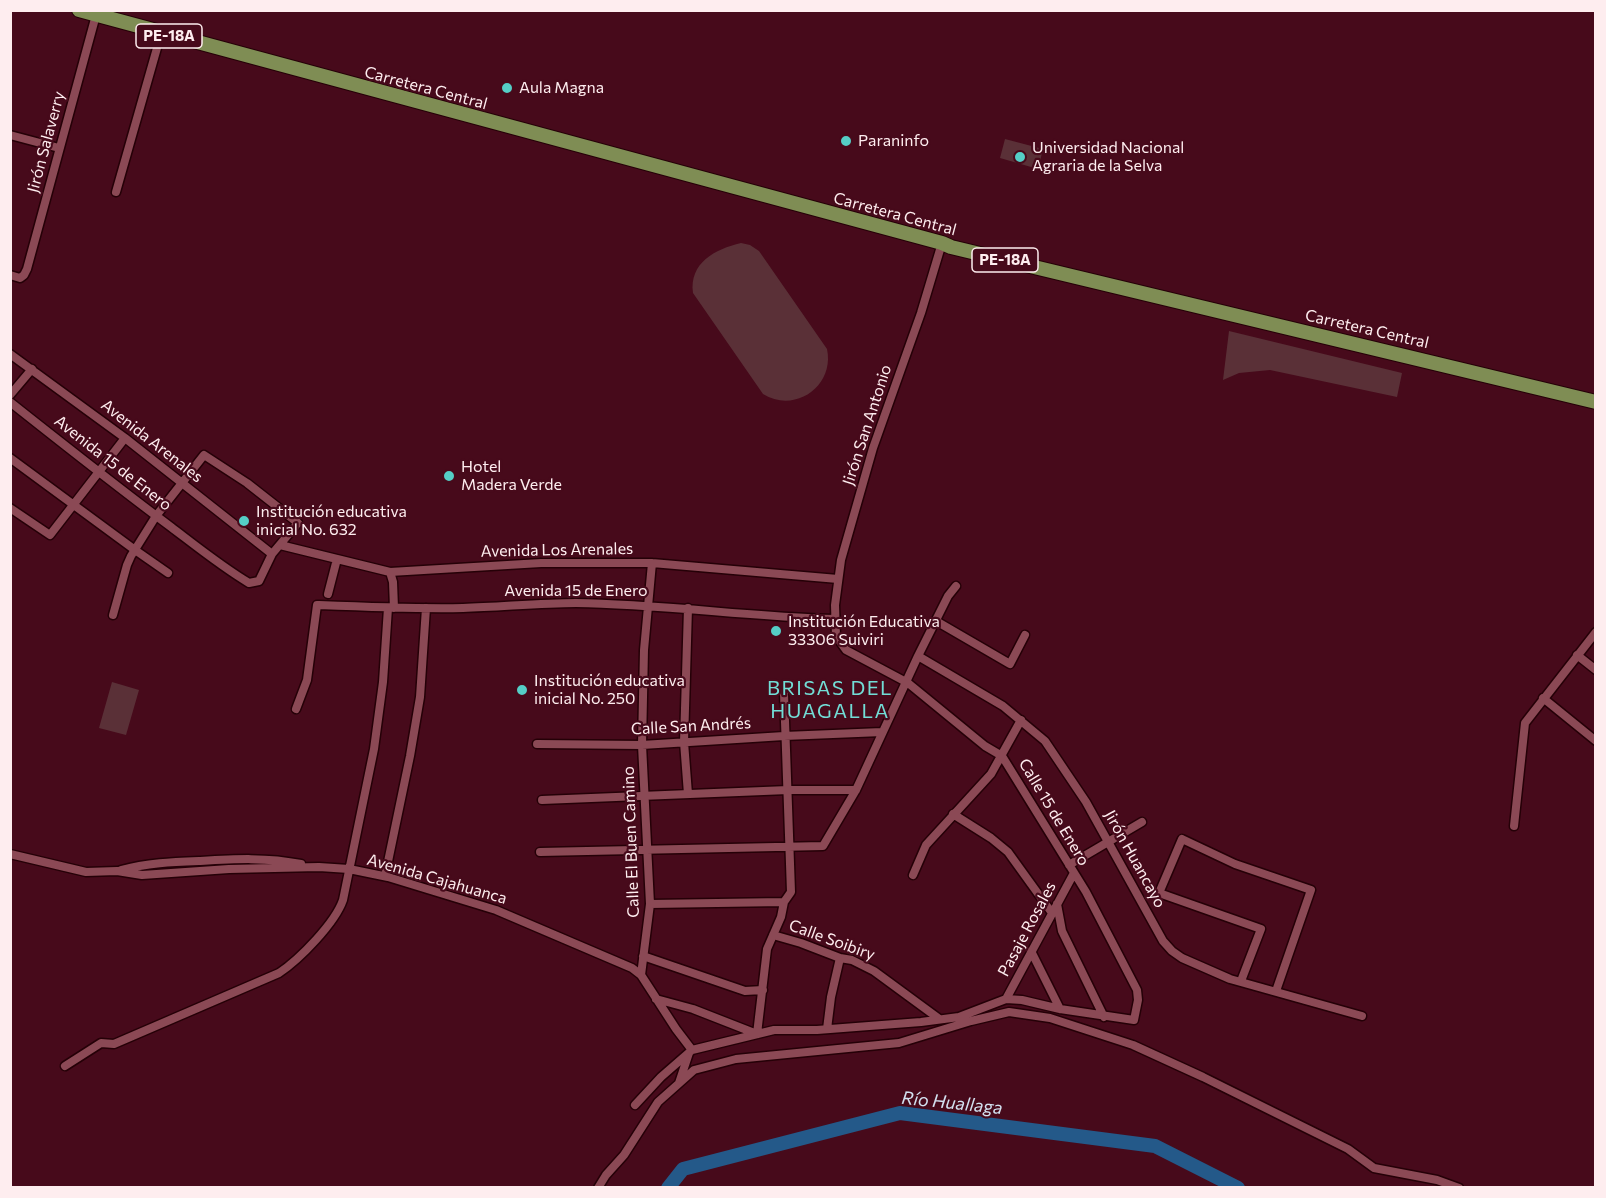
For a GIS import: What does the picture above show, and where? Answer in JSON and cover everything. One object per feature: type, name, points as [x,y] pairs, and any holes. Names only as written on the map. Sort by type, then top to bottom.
[{"type":"highway","name":"PE-18A","points":[[79,10],[161,34]]},
{"type":"highway","name":"Carretera Central","points":[[161,34],[951,247],[1596,402]]},
{"type":"street","name":"Jirón Salaverry","points":[[10,275],[20,278],[24,276],[96,15]]},
{"type":"street","points":[[116,192],[161,34]]},
{"type":"street","points":[[10,135],[59,148]]},
{"type":"street","name":"Jirón San Antonio","points":[[836,619],[837,579],[873,448],[921,313],[942,243]]},
{"type":"street","name":"Avenida Arenales","points":[[10,354],[125,438],[272,554]]},
{"type":"street","points":[[10,395],[32,369]]},
{"type":"street","name":"Avenida 15 de Enero","points":[[10,402],[99,473],[249,583],[259,581],[272,554]]},
{"type":"street","points":[[10,507],[50,535],[125,438]]},
{"type":"street","points":[[113,615],[125,569],[135,550],[156,516],[204,454],[247,483],[298,523],[272,554]]},
{"type":"street","points":[[10,458],[168,573]]},
{"type":"street","name":"Avenida Los Arenales","points":[[280,545],[390,572],[541,563],[652,563],[837,579]]},
{"type":"street","points":[[328,594],[337,559]]},
{"type":"street","name":"Calle El Buen Camino","points":[[641,975],[650,904],[642,745],[644,650],[652,563]]},
{"type":"street","points":[[65,1066],[101,1043],[114,1044],[270,978],[287,967],[335,917],[343,900],[374,749],[391,608],[393,582],[390,572]]},
{"type":"street","points":[[540,852],[823,846],[856,790],[882,732],[908,683],[918,657],[948,596],[956,586]]},
{"type":"street","name":"Avenida 15 de Enero","points":[[296,709],[307,680],[317,605],[426,608],[575,603],[687,608],[793,618],[836,619]]},
{"type":"street","points":[[386,876],[420,697],[426,608]]},
{"type":"street","points":[[687,608],[684,742],[688,794]]},
{"type":"street","name":"Calle 15 de Enero","points":[[836,619],[836,636],[846,650],[908,683],[985,746],[1002,756],[1086,892],[1137,990],[1138,1000],[1134,1020],[1104,1017]]},
{"type":"street","points":[[936,621],[1010,664],[1025,635]]},
{"type":"street","points":[[1514,826],[1525,723],[1596,632]]},
{"type":"street","points":[[1577,655],[1596,670]]},
{"type":"street","name":"Jirón Huancayo","points":[[918,657],[1003,706],[1045,741],[1086,802],[1163,942],[1172,951],[1230,979],[1362,1016]]},
{"type":"street","points":[[758,1034],[768,949],[781,917],[784,902],[791,892],[784,693]]},
{"type":"street","points":[[1543,698],[1596,741]]},
{"type":"street","points":[[913,875],[926,845],[991,774],[1021,720]]},
{"type":"street","name":"Calle San Andrés","points":[[537,744],[642,745],[882,732]]},
{"type":"street","points":[[542,800],[788,790],[856,790]]},
{"type":"street","points":[[953,814],[991,838],[1008,852],[1052,913]]},
{"type":"street","name":"Pasaje Rosales","points":[[1006,999],[1052,913],[1071,869],[1142,822]]},
{"type":"street","points":[[1241,981],[1261,929],[1159,893],[1182,838],[1235,864],[1311,890],[1276,991]]},
{"type":"street","name":"Avenida Cajahuanca","points":[[10,854],[86,872],[117,871],[142,875],[229,869],[319,867],[349,869],[386,876],[524,920],[620,962],[641,975],[690,1051]]},
{"type":"street","points":[[650,904],[784,902]]},
{"type":"street","points":[[1056,904],[1062,931],[1104,1017]]},
{"type":"street","name":"Calle Soibiry","points":[[773,935],[852,960],[874,971],[938,1018]]},
{"type":"street","points":[[1031,951],[1060,1009]]},
{"type":"street","points":[[643,956],[745,991],[763,990]]},
{"type":"street","points":[[827,1029],[840,958]]},
{"type":"street","points":[[656,999],[693,1009],[758,1034]]},
{"type":"street","points":[[635,1106],[660,1077],[690,1051],[774,1030],[827,1029],[959,1017],[1006,999],[1022,1000],[1104,1017]]},
{"type":"street","points":[[598,1188],[624,1155],[658,1102],[694,1070],[736,1059],[900,1043],[1009,1012],[1050,1018],[1133,1045],[1348,1149],[1374,1168],[1437,1180],[1459,1188]]},
{"type":"street","points":[[679,1083],[690,1051]]},
{"type":"shaded area","points":[[1005,139],[1043,149],[1038,169],[1000,158]]},
{"type":"shaded area","points":[[741,243],[750,245],[759,251],[827,349],[828,362],[819,385],[810,393],[799,398],[788,401],[763,394],[693,293],[695,273],[706,259],[722,249]]},
{"type":"shaded area","points":[[1229,331],[1402,373],[1397,397],[1270,370],[1239,373],[1223,380]]},
{"type":"shaded area","points":[[112,682],[139,690],[126,735],[99,728]]},
{"type":"waterway","name":"Río Huallaga","points":[[668,1188],[683,1169],[900,1113],[1155,1146],[1238,1188]]},
{"type":"place","name":"Aula Magna","points":[[507,88]]},
{"type":"place","name":"Paraninfo","points":[[846,141]]},
{"type":"place","name":"Universidad Nacional Agraria de la Selva","points":[[1020,157]]},
{"type":"place","name":"Hotel Madera Verde","points":[[449,476]]},
{"type":"place","name":"Institución educativa inicial No. 632","points":[[244,521]]},
{"type":"place","name":"Institución Educativa 33306 Suiviri","points":[[776,631]]},
{"type":"place","name":"Institución educativa inicial No. 250","points":[[522,690]]},
{"type":"district","name":"BRISAS DEL HUAGALLA","points":[[830,700]]}]
